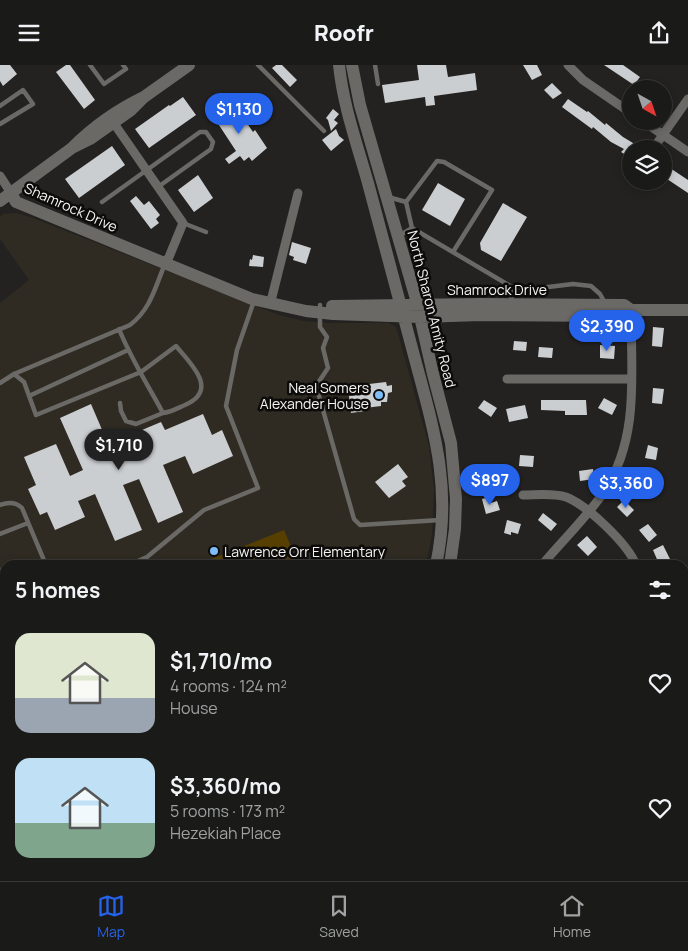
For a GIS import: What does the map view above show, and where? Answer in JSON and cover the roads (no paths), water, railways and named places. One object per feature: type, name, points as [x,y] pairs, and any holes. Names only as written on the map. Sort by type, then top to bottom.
[{"type":"street","points":[[72,148],[90,139],[131,110],[144,97],[189,65]]},
{"type":"street","name":"North Sharon Amity Road","points":[[339,65],[347,108],[438,445],[442,484],[442,519],[437,560]]},
{"type":"street","name":"North Sharon Amity Road","points":[[352,65],[360,105],[418,311],[451,443],[454,466],[455,529],[451,560]]},
{"type":"street","points":[[568,65],[583,80],[622,107]]},
{"type":"street","points":[[0,201],[72,148],[86,134],[129,104],[144,97]]},
{"type":"street","points":[[659,140],[688,99]]},
{"type":"street","points":[[113,122],[182,223],[167,260]]},
{"type":"street","points":[[655,130],[688,152]]},
{"type":"street","points":[[0,176],[11,193]]},
{"type":"street","name":"Shamrock Drive","points":[[11,193],[21,194],[38,204],[254,300],[320,309],[418,311],[481,315],[620,316],[631,310],[688,310]]},
{"type":"street","points":[[272,297],[298,193]]},
{"type":"street","name":"Shamrock Drive","points":[[167,260],[272,297],[320,309]]},
{"type":"street","name":"Shamrock Drive","points":[[418,311],[511,304],[624,305],[631,310]]},
{"type":"street","points":[[546,560],[604,492],[613,477],[626,446],[631,412],[631,310]]},
{"type":"street","points":[[507,379],[631,379]]},
{"type":"street","points":[[523,495],[565,497],[577,503],[622,542],[634,560]]},
{"type":"lane","points":[[90,65],[104,84],[126,69],[123,65]]},
{"type":"lane","points":[[258,65],[324,131]]},
{"type":"lane","points":[[375,65],[378,84]]},
{"type":"lane","points":[[0,106],[23,90],[33,104],[0,124]]},
{"type":"lane","points":[[102,201],[200,132],[206,132],[213,142],[211,149],[158,187]]},
{"type":"lane","points":[[406,201],[437,161],[444,161],[492,191],[453,252]]},
{"type":"lane","points":[[387,197],[406,201]]},
{"type":"lane","points":[[406,201],[412,228],[512,287],[540,288],[573,284],[591,286],[600,294],[606,305]]},
{"type":"lane","points":[[182,223],[206,231]]},
{"type":"lane","points":[[398,237],[412,228]]},
{"type":"lane","points":[[0,383],[14,373],[130,325],[140,318],[146,309],[167,260]]},
{"type":"lane","points":[[511,304],[512,287]]},
{"type":"lane","points":[[140,560],[147,557],[204,509],[258,488],[226,406],[237,350],[254,300]]},
{"type":"lane","points":[[320,309],[320,327],[327,337],[323,348],[328,368],[318,383],[317,389],[354,519],[360,525],[442,519]]},
{"type":"lane","points":[[119,329],[128,351],[163,413]]},
{"type":"lane","points":[[14,373],[24,382],[36,415],[140,373],[176,346],[201,380],[201,392],[192,402],[136,424],[126,421],[121,411],[120,403]]},
{"type":"lane","points":[[29,396],[128,351]]},
{"type":"lane","points":[[0,505],[11,503],[19,505],[44,560]]},
{"type":"lane","points":[[0,534],[28,523]]},
{"type":"place","name":"Neal Somers Alexander House","points":[[379,395]]},
{"type":"place","name":"Lawrence Orr Elementary","points":[[214,551]]}]
